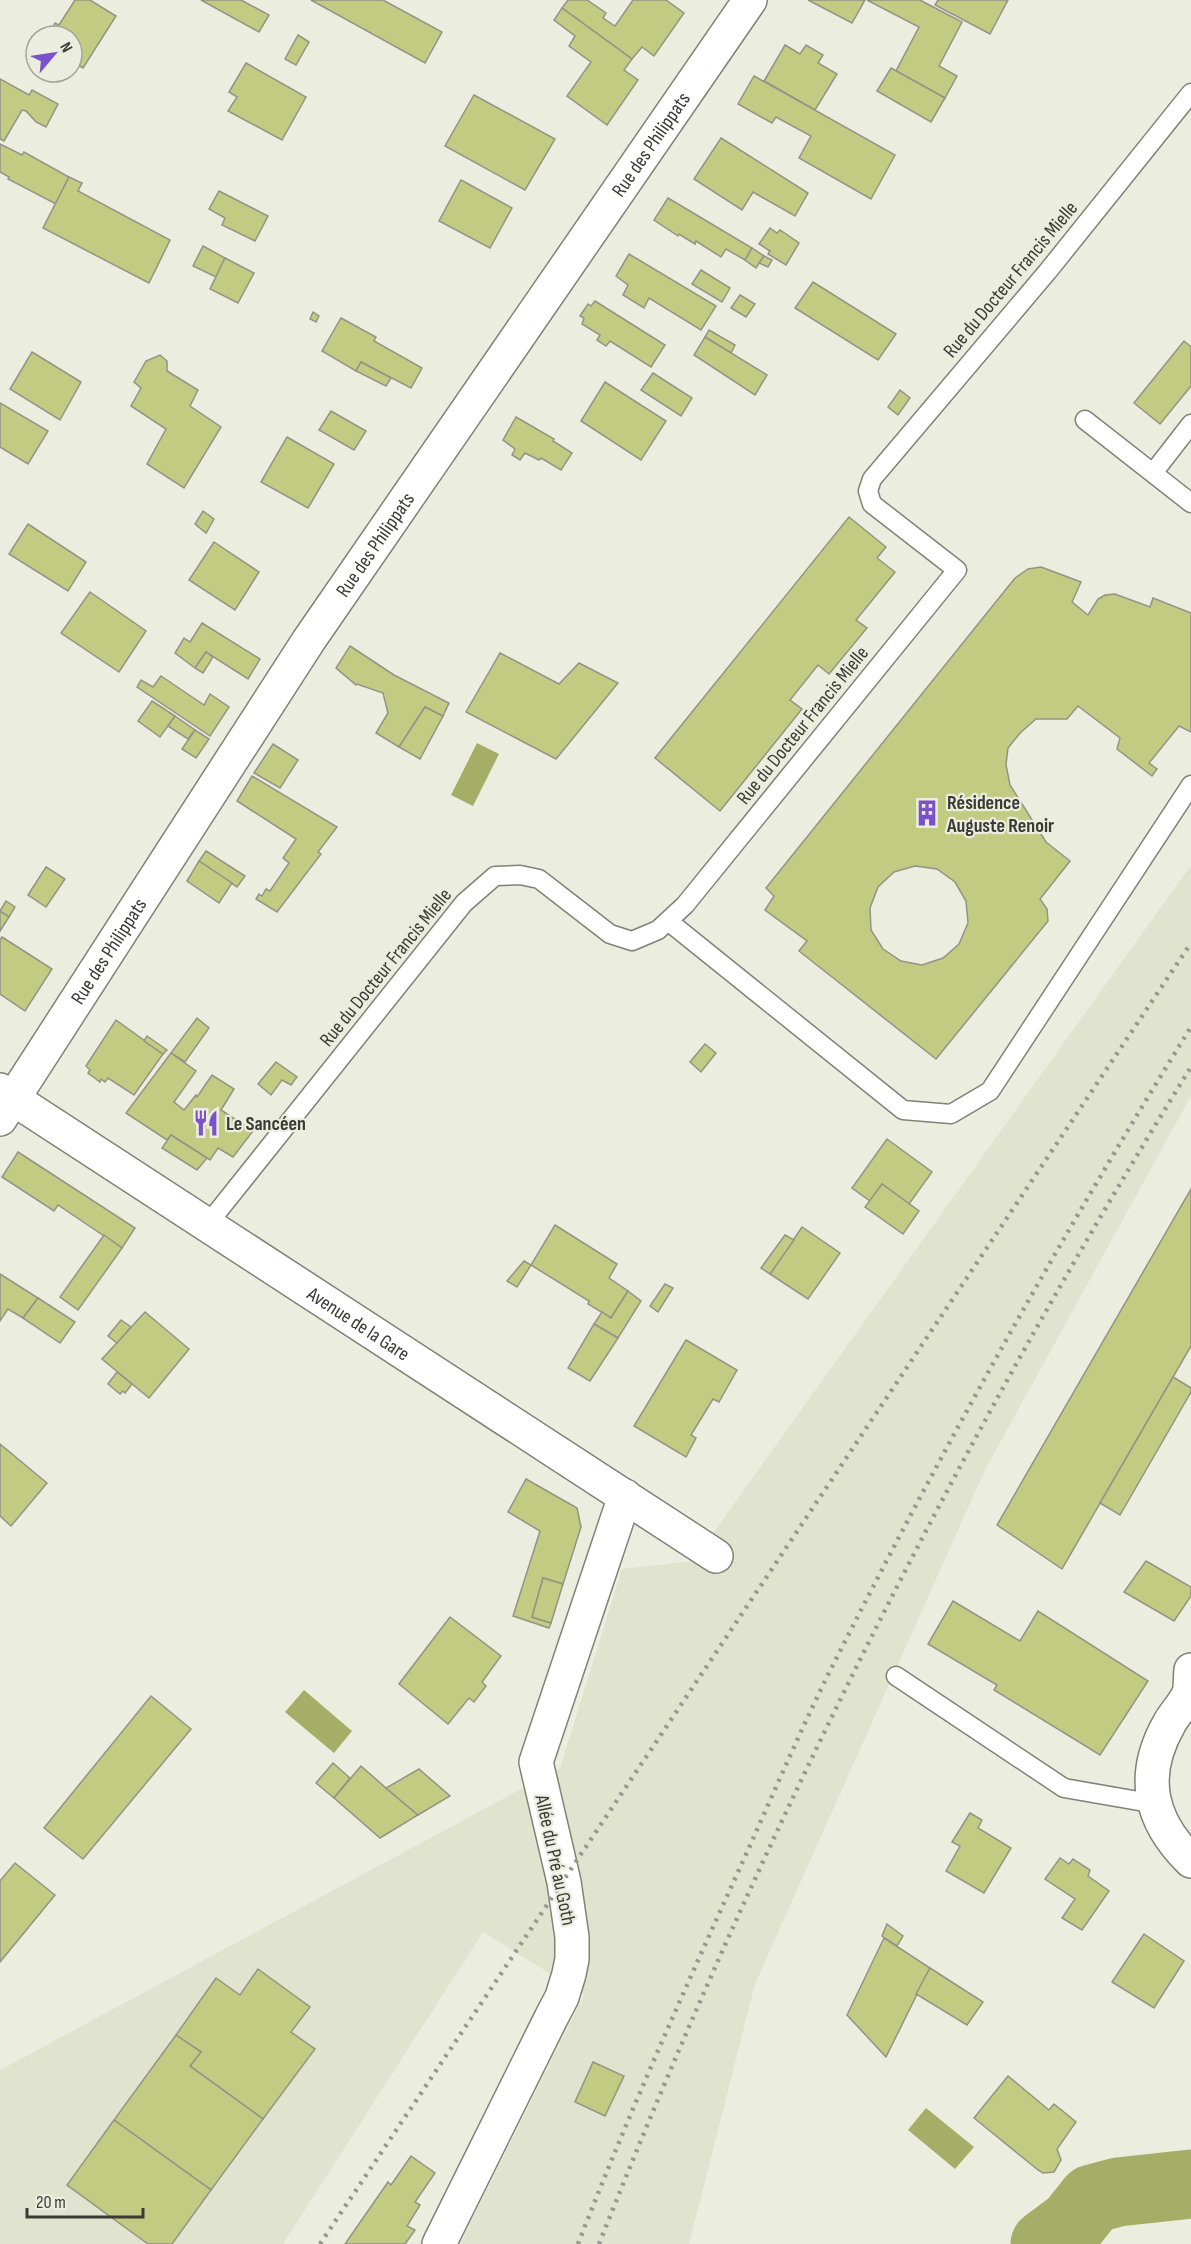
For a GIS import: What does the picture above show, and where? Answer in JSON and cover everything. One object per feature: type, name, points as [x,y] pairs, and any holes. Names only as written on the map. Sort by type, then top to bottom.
[{"type":"street","name":"Rue des Philippats","points":[[4,1102],[309,640],[750,0]]},
{"type":"street","name":"Avenue de la Gare","points":[[4,1102],[207,1225],[716,1556]]},
{"type":"street","name":"Allée du Pré au Goth","points":[[439,2244],[557,2007],[569,1974],[572,1937],[564,1882],[536,1762],[625,1496]]},
{"type":"street","points":[[1190,1685],[1155,1754],[1151,1784],[1156,1804],[1173,1844],[1191,1861]]},
{"type":"lane","name":"Rue du Docteur Francis Mielle","points":[[207,1225],[464,903],[495,876],[520,875],[539,879],[610,934],[632,941],[658,930],[685,905],[957,570],[872,504],[868,491],[872,479],[1048,271],[1191,93]]},
{"type":"lane","points":[[1085,420],[1191,503]]},
{"type":"lane","points":[[1153,473],[1191,424]]},
{"type":"lane","points":[[668,921],[903,1110],[951,1114],[990,1091],[1191,785]]},
{"type":"lane","points":[[896,1676],[1064,1788],[1156,1804]]},
{"type":"shaded area","points":[[477,743],[499,754],[473,806],[451,795]]},
{"type":"shaded area","points":[[1191,865],[1191,1096],[985,1470],[755,1984],[689,2244],[460,2244],[584,1995],[483,1932],[283,2244],[0,2244],[0,2070],[560,1768],[622,1569],[693,1561]]},
{"type":"shaded area","points":[[304,1690],[352,1731],[334,1753],[285,1712]]},
{"type":"shaded area","points":[[926,2108],[974,2147],[955,2169],[908,2130]]},
{"type":"building","points":[[75,0],[90,0],[116,16],[84,66],[84,24],[60,24]]},
{"type":"building","points":[[201,0],[241,0],[269,15],[259,32]]},
{"type":"building","points":[[311,0],[383,0],[442,32],[425,63]]},
{"type":"building","points":[[568,0],[587,0],[606,13],[603,18],[615,26],[633,0],[666,0],[684,13],[654,56],[642,47],[632,59],[562,8]]},
{"type":"building","points":[[808,0],[865,0],[852,23]]},
{"type":"building","points":[[867,0],[920,0],[962,22],[939,66],[957,76],[945,98],[896,71],[919,27]]},
{"type":"building","points":[[938,0],[1008,0],[990,34],[935,5]]},
{"type":"building","points":[[562,8],[632,59],[624,70],[638,80],[607,125],[567,96],[591,62],[569,46],[575,36],[554,20]]},
{"type":"building","points":[[298,35],[309,42],[296,65],[285,59]]},
{"type":"building","points":[[785,45],[800,54],[806,45],[823,55],[818,63],[837,74],[815,110],[764,81]]},
{"type":"building","points":[[246,63],[306,97],[282,140],[228,111],[237,97],[229,92]]},
{"type":"building","points":[[891,68],[945,98],[931,122],[877,91]]},
{"type":"building","points":[[754,76],[895,155],[871,199],[799,158],[811,136],[776,117],[772,123],[738,104]]},
{"type":"building","points":[[0,79],[29,95],[32,90],[58,104],[46,127],[22,110],[4,141],[0,139]]},
{"type":"building","points":[[474,95],[555,139],[525,190],[445,146]]},
{"type":"building","points":[[721,138],[808,193],[795,216],[753,192],[742,210],[694,179]]},
{"type":"building","points":[[0,144],[22,155],[24,152],[69,177],[56,204],[8,179],[9,177],[0,172]]},
{"type":"building","points":[[69,177],[82,183],[78,191],[170,240],[149,283],[43,228]]},
{"type":"building","points":[[461,180],[512,208],[490,248],[439,221]]},
{"type":"building","points":[[219,191],[268,216],[255,241],[222,225],[225,218],[209,209]]},
{"type":"building","points":[[668,198],[752,248],[745,260],[726,249],[721,257],[696,241],[695,244],[679,234],[678,236],[654,220]]},
{"type":"building","points":[[770,228],[777,233],[780,230],[799,243],[786,265],[768,254],[770,251],[759,244]]},
{"type":"building","points":[[203,246],[225,258],[216,277],[193,266]]},
{"type":"building","points":[[752,248],[764,256],[756,268],[745,260]]},
{"type":"building","points":[[629,254],[716,306],[701,330],[649,298],[644,308],[623,295],[628,285],[616,276]]},
{"type":"building","points":[[764,256],[772,260],[768,267],[759,263]]},
{"type":"building","points":[[225,258],[254,273],[238,303],[210,289]]},
{"type":"building","points":[[701,270],[730,288],[722,302],[692,284]]},
{"type":"building","points":[[813,282],[896,334],[878,360],[795,308]]},
{"type":"building","points":[[740,295],[755,304],[746,317],[731,308]]},
{"type":"building","points":[[595,301],[665,345],[651,367],[610,341],[606,346],[597,340],[600,335],[582,324],[584,318],[580,316],[588,304],[591,306]]},
{"type":"building","points":[[313,312],[319,316],[316,322],[310,319]]},
{"type":"building","points":[[341,318],[376,337],[374,341],[422,368],[411,388],[361,362],[356,371],[322,351]]},
{"type":"building","points":[[709,330],[735,345],[731,353],[705,337]]},
{"type":"building","points":[[705,337],[767,375],[755,395],[694,355]]},
{"type":"building","points":[[1184,341],[1191,347],[1191,386],[1160,424],[1134,403]]},
{"type":"building","points":[[32,352],[81,382],[60,420],[10,389]]},
{"type":"building","points":[[160,355],[167,361],[167,371],[198,390],[190,406],[221,427],[184,488],[147,464],[166,429],[131,406],[141,388],[134,382],[146,361]]},
{"type":"building","points":[[361,362],[391,378],[386,386],[356,371]]},
{"type":"building","points":[[653,373],[692,398],[681,416],[641,390]]},
{"type":"building","points":[[605,382],[666,421],[641,460],[581,421]]},
{"type":"building","points":[[900,390],[910,398],[898,415],[888,407]]},
{"type":"building","points":[[0,403],[48,431],[28,464],[0,447]]},
{"type":"building","points":[[331,411],[366,431],[354,450],[319,430]]},
{"type":"building","points":[[516,417],[554,439],[553,441],[572,453],[561,470],[541,458],[539,460],[525,453],[520,460],[512,455],[515,449],[503,440]]},
{"type":"building","points":[[287,437],[334,464],[308,508],[261,482]]},
{"type":"building","points":[[203,511],[214,519],[206,533],[195,524]]},
{"type":"building","points":[[849,517],[886,547],[877,558],[895,572],[856,620],[867,628],[829,674],[818,665],[790,700],[802,709],[720,811],[655,758]]},
{"type":"building","points":[[28,524],[86,562],[68,591],[9,554]]},
{"type":"building","points":[[214,542],[259,572],[235,610],[189,580]]},
{"type":"building","name":"Résidence Auguste Renoir","points":[[1041,567],[1081,582],[1072,602],[1088,615],[1098,599],[1105,595],[1115,594],[1150,607],[1153,598],[1191,613],[1191,732],[1179,726],[1149,763],[1157,769],[1152,776],[1117,749],[1120,738],[1078,706],[1067,719],[1036,719],[1008,748],[1006,765],[1010,785],[1046,842],[1070,861],[1040,899],[1047,909],[1048,921],[936,1059],[799,951],[807,941],[765,910],[774,896],[766,888],[1015,578],[1028,569]],"holes":[[[915,866],[937,869],[955,882],[966,901],[968,923],[959,944],[943,958],[922,965],[901,961],[883,949],[871,930],[870,908],[878,887],[894,872]]]},
{"type":"building","points":[[90,592],[146,631],[119,672],[61,633]]},
{"type":"building","points":[[202,623],[260,659],[248,679],[206,652],[195,668],[175,653],[184,638],[190,642]]},
{"type":"building","points":[[350,646],[394,675],[449,703],[443,716],[425,707],[399,747],[376,733],[388,713],[383,693],[356,685],[336,668]]},
{"type":"building","points":[[206,652],[213,657],[203,673],[195,668]]},
{"type":"building","points":[[500,653],[559,684],[579,663],[618,683],[556,759],[466,712]]},
{"type":"building","points":[[161,676],[204,705],[210,694],[229,707],[210,736],[137,687],[141,680],[153,687]]},
{"type":"building","points":[[152,701],[175,716],[160,737],[138,721]]},
{"type":"building","points":[[425,707],[443,716],[420,759],[399,747]]},
{"type":"building","points":[[175,716],[195,730],[188,739],[168,726]]},
{"type":"building","points":[[195,730],[209,739],[196,758],[182,749]]},
{"type":"building","points":[[273,744],[298,760],[280,788],[254,773]]},
{"type":"building","points":[[252,776],[337,827],[318,852],[321,854],[277,912],[256,899],[259,894],[262,896],[266,889],[270,891],[289,863],[283,858],[296,839],[237,801]]},
{"type":"building","points":[[206,851],[245,876],[237,887],[199,861]]},
{"type":"building","points":[[199,861],[232,883],[219,903],[187,881]]},
{"type":"building","points":[[46,867],[65,879],[46,907],[28,895]]},
{"type":"building","points":[[6,901],[15,907],[9,917],[0,911]]},
{"type":"building","points":[[0,911],[9,917],[0,931]]},
{"type":"building","points":[[2,937],[52,969],[25,1011],[0,994],[0,940]]},
{"type":"building","points":[[197,1018],[209,1028],[185,1062],[171,1053]]},
{"type":"building","points":[[116,1020],[163,1054],[134,1095],[108,1078],[105,1082],[101,1079],[100,1082],[88,1073],[90,1070],[86,1066]]},
{"type":"building","points":[[147,1036],[167,1050],[163,1054],[144,1041]]},
{"type":"building","points":[[705,1044],[716,1053],[701,1072],[690,1062]]},
{"type":"building","points":[[171,1053],[196,1071],[174,1102],[184,1110],[196,1095],[197,1097],[212,1075],[234,1089],[221,1110],[253,1131],[233,1157],[218,1148],[210,1160],[171,1135],[167,1140],[126,1113]]},
{"type":"building","points":[[276,1062],[297,1077],[291,1085],[282,1080],[271,1095],[258,1084]]},
{"type":"building","points":[[171,1135],[207,1158],[197,1170],[162,1148]]},
{"type":"building","points":[[887,1139],[932,1172],[909,1204],[882,1184],[870,1201],[852,1188]]},
{"type":"building","points":[[18,1152],[135,1228],[122,1248],[58,1205],[54,1211],[2,1177]]},
{"type":"building","points":[[882,1184],[919,1211],[903,1234],[865,1207]]},
{"type":"building","points":[[1191,1189],[1191,1346],[1062,1569],[997,1525]]},
{"type":"building","points":[[555,1225],[617,1264],[609,1278],[628,1291],[611,1318],[588,1304],[589,1301],[531,1265]]},
{"type":"building","points":[[802,1227],[840,1253],[808,1299],[770,1274]]},
{"type":"building","points":[[104,1235],[122,1248],[78,1310],[60,1297]]},
{"type":"building","points":[[785,1235],[794,1240],[770,1274],[761,1268]]},
{"type":"building","points":[[524,1261],[531,1265],[517,1287],[507,1281]]},
{"type":"building","points":[[0,1274],[38,1298],[23,1318],[8,1309],[0,1321]]},
{"type":"building","points":[[665,1284],[673,1288],[658,1312],[650,1306]]},
{"type":"building","points":[[628,1291],[641,1301],[618,1338],[594,1324],[602,1312],[611,1318]]},
{"type":"building","points":[[38,1298],[75,1322],[60,1343],[23,1318]]},
{"type":"building","points":[[145,1312],[189,1349],[149,1398],[102,1359]]},
{"type":"building","points":[[121,1320],[131,1327],[117,1343],[108,1336]]},
{"type":"building","points":[[594,1324],[618,1338],[590,1381],[568,1368]]},
{"type":"building","points":[[686,1340],[737,1370],[719,1402],[713,1399],[691,1435],[696,1438],[686,1457],[634,1426]]},
{"type":"building","points":[[117,1372],[132,1384],[125,1393],[123,1391],[120,1394],[108,1384]]},
{"type":"building","points":[[1173,1377],[1191,1388],[1191,1392],[1120,1515],[1100,1503]]},
{"type":"building","points":[[0,1444],[47,1483],[11,1526],[0,1516]]},
{"type":"building","points":[[526,1479],[577,1508],[581,1527],[563,1584],[543,1578],[532,1617],[551,1623],[549,1628],[513,1616],[540,1531],[508,1512]]},
{"type":"building","points":[[1146,1561],[1191,1587],[1191,1596],[1174,1621],[1124,1592]]},
{"type":"building","points":[[543,1578],[563,1584],[551,1623],[532,1617]]},
{"type":"building","points":[[953,1601],[1020,1641],[1038,1611],[1148,1681],[1100,1755],[994,1690],[997,1685],[928,1644]]},
{"type":"building","points":[[450,1617],[501,1656],[482,1682],[486,1686],[474,1702],[469,1698],[448,1724],[399,1684]]},
{"type":"building","points":[[151,1696],[191,1729],[83,1859],[44,1828]]},
{"type":"building","points":[[333,1763],[350,1778],[334,1798],[316,1783]]},
{"type":"building","points":[[361,1766],[418,1815],[380,1838],[334,1798]]},
{"type":"building","points":[[419,1769],[450,1796],[418,1815],[386,1788]]},
{"type":"building","points":[[970,1813],[982,1820],[978,1828],[1011,1848],[984,1893],[946,1871],[960,1846],[952,1842]]},
{"type":"building","points":[[1060,1858],[1069,1864],[1073,1859],[1090,1870],[1088,1876],[1109,1891],[1082,1930],[1062,1918],[1075,1899],[1045,1879]]},
{"type":"building","points":[[15,1863],[55,1895],[0,1962],[0,1881]]},
{"type":"building","points":[[887,1924],[903,1936],[897,1946],[882,1936]]},
{"type":"building","points":[[1144,1934],[1184,1961],[1154,2008],[1112,1982]]},
{"type":"building","points":[[884,1938],[930,1968],[886,2057],[847,2015]]},
{"type":"building","points":[[930,1968],[983,2002],[967,2025],[916,1994]]},
{"type":"building","points":[[258,1969],[310,2007],[291,2032],[315,2049],[263,2119],[190,2066],[201,2052],[176,2035],[216,1978],[240,1995]]},
{"type":"building","points":[[176,2035],[201,2052],[190,2066],[263,2119],[211,2190],[114,2120]]},
{"type":"building","points":[[593,2062],[624,2076],[605,2116],[575,2102]]},
{"type":"building","points":[[1008,2076],[1049,2110],[1054,2104],[1076,2122],[1057,2149],[1061,2160],[1054,2172],[1043,2173],[1038,2170],[974,2118]]},
{"type":"building","points":[[114,2120],[211,2190],[172,2244],[148,2244],[67,2185]]},
{"type":"building","points":[[411,2156],[435,2173],[415,2202],[420,2205],[407,2226],[415,2230],[405,2244],[345,2244],[388,2182],[391,2185]]},
{"type":"waterway","points":[[1045,2244],[1073,2223],[1092,2199],[1118,2192],[1191,2184]]},
{"type":"railway","points":[[320,2244],[1191,943]]},
{"type":"railway","points":[[578,2244],[676,2011],[797,1740],[835,1661],[919,1499],[1006,1340],[1143,1104],[1191,1027]]},
{"type":"railway","points":[[599,2244],[661,2091],[727,1940],[796,1790],[869,1642],[944,1496],[1023,1351],[1191,1067]]},
{"type":"place","name":"Résidence Auguste Renoir","points":[[927,813]]},
{"type":"place","name":"Le Sancéen","points":[[206,1123]]}]
